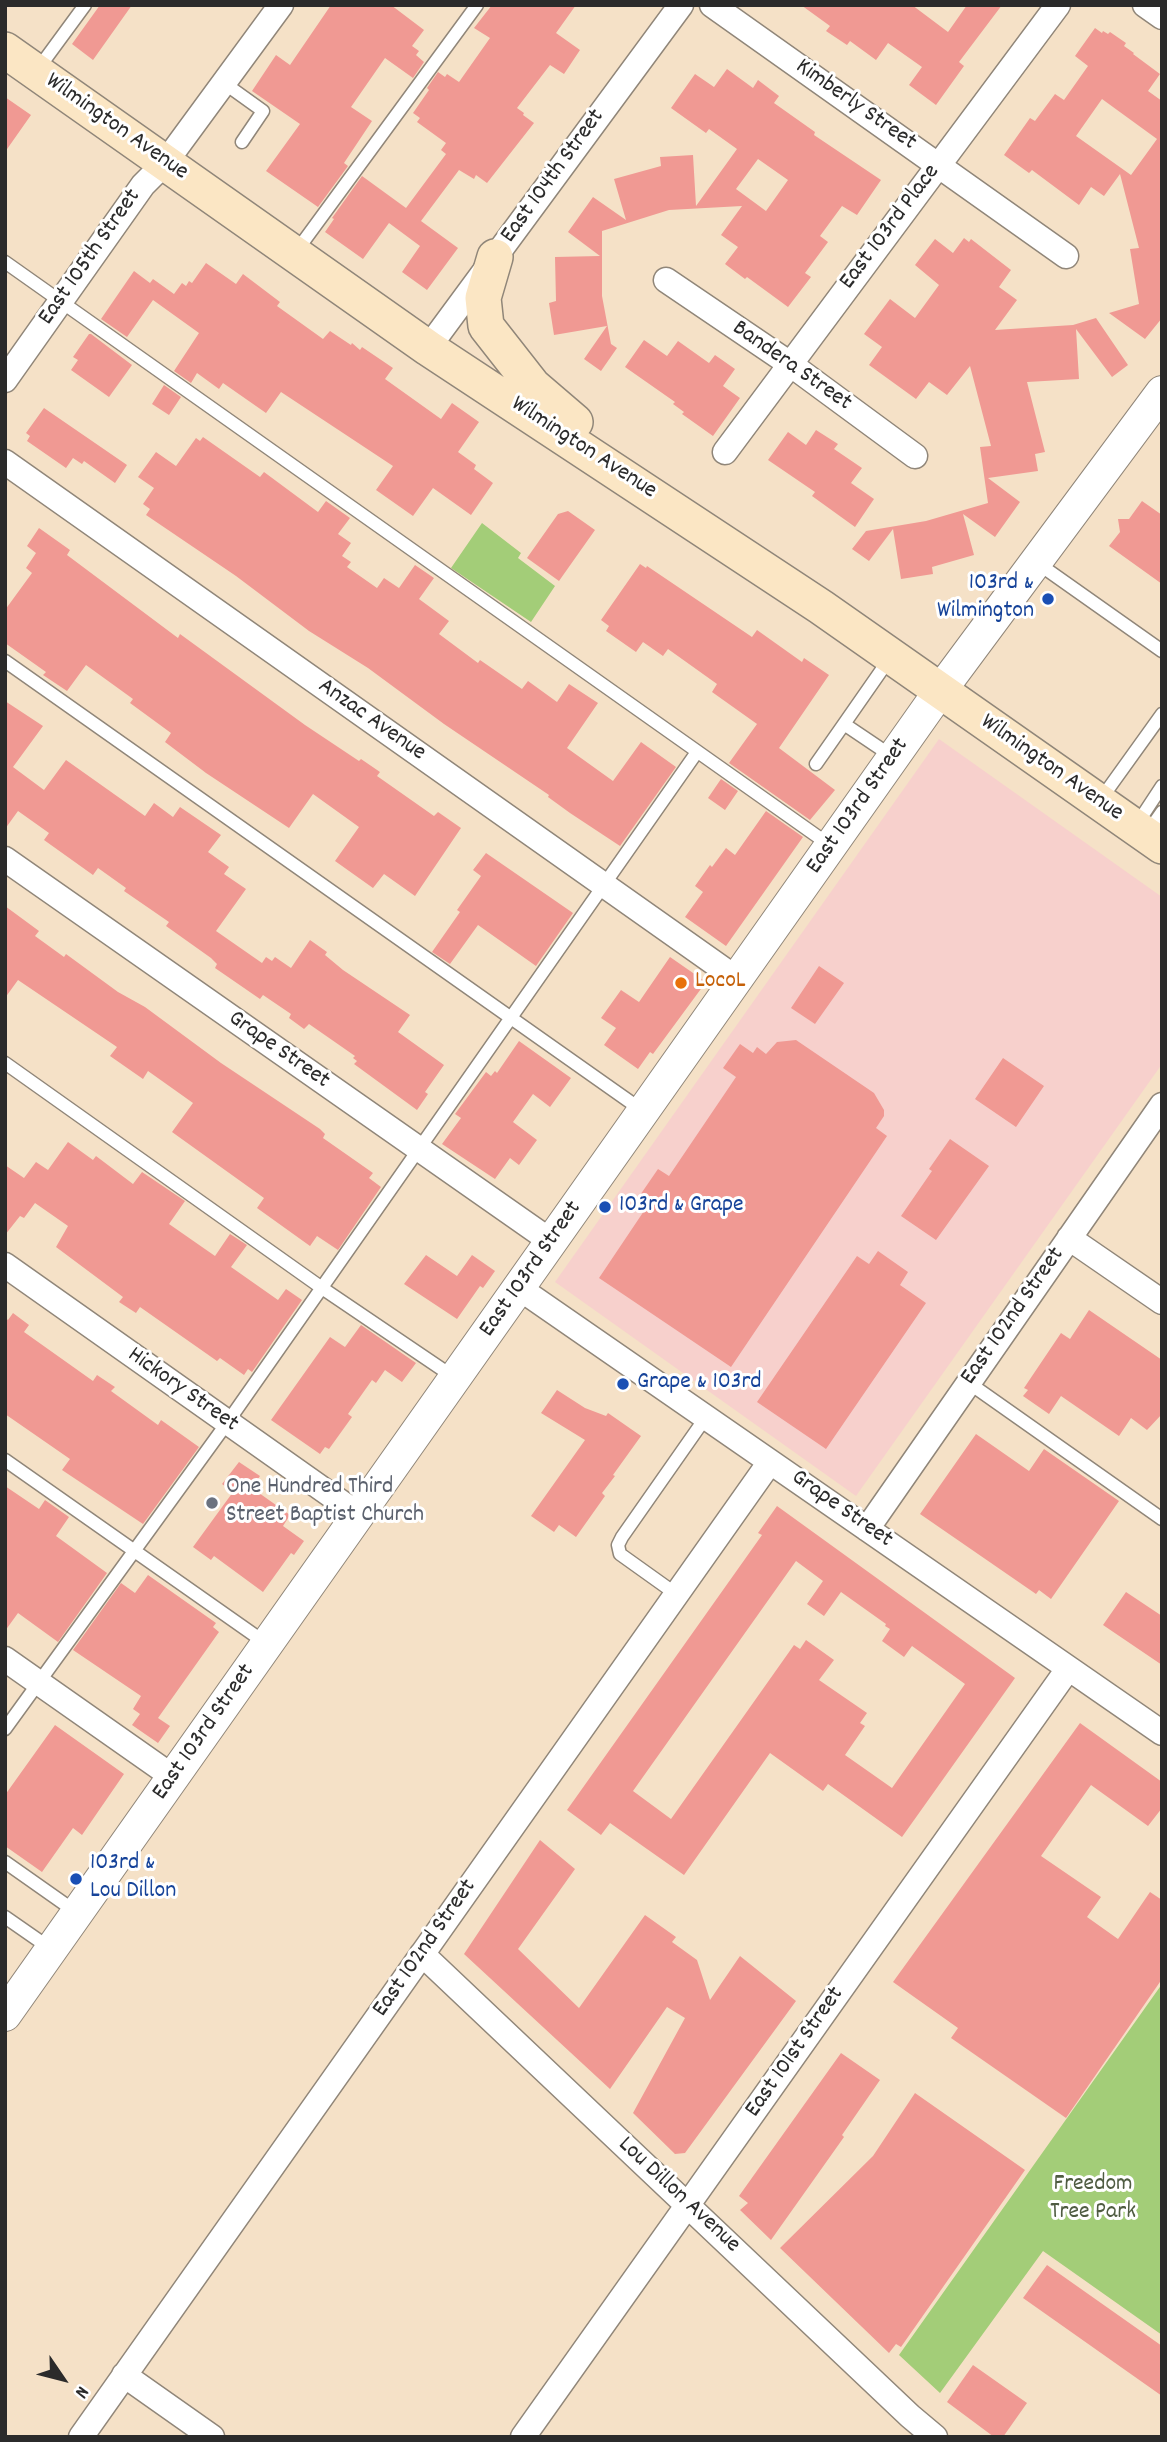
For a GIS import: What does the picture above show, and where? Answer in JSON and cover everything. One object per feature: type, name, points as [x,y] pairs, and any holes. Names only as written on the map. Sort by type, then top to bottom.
[{"type":"main road","name":"Wilmington Avenue","points":[[5,50],[428,348],[684,515],[1099,802],[1151,830]]},
{"type":"main road","points":[[495,257],[483,298],[486,326],[533,386],[684,515]]},
{"type":"street","name":"East 105th Street","points":[[5,380],[142,185],[165,163],[281,5]]},
{"type":"street","name":"East 104th Street","points":[[428,348],[681,5]]},
{"type":"street","name":"Kimberly Street","points":[[712,5],[1066,256]]},
{"type":"street","name":"East 103rd Place","points":[[725,452],[1058,5]]},
{"type":"street","points":[[1145,5],[1162,18]]},
{"type":"street","name":"Bandera Street","points":[[666,279],[915,456]]},
{"type":"street","name":"East 103rd Street","points":[[5,2015],[940,691],[1162,392]]},
{"type":"street","name":"Anzac Avenue","points":[[5,462],[737,979]]},
{"type":"street","name":"Grape Street","points":[[5,859],[552,1242]]},
{"type":"street","name":"East 102nd Street","points":[[867,1529],[1162,1105]]},
{"type":"street","points":[[1069,1238],[1162,1302]]},
{"type":"street","name":"Hickory Street","points":[[5,1265],[359,1515]]},
{"type":"street","name":"Grape Street","points":[[519,1287],[1162,1733]]},
{"type":"street","name":"East 102nd Street","points":[[81,2437],[770,1462]]},
{"type":"street","points":[[5,1660],[173,1777]]},
{"type":"street","name":"East 101st Street","points":[[523,2437],[1068,1668]]},
{"type":"street","name":"Lou Dillon Avenue","points":[[422,1954],[900,2407],[935,2437]]},
{"type":"street","points":[[124,2375],[212,2437]]},
{"type":"lane","points":[[36,72],[85,5]]},
{"type":"lane","points":[[295,254],[477,5]]},
{"type":"lane","points":[[224,83],[263,111],[242,142]]},
{"type":"lane","points":[[5,262],[831,846]]},
{"type":"lane","points":[[1035,561],[1162,651]]},
{"type":"lane","points":[[816,764],[891,656]]},
{"type":"lane","points":[[5,661],[644,1111]]},
{"type":"lane","points":[[1099,802],[1162,714]]},
{"type":"lane","points":[[844,724],[893,758]]},
{"type":"lane","points":[[5,1729],[228,1423],[697,752]]},
{"type":"lane","points":[[1151,830],[1162,786]]},
{"type":"lane","points":[[5,1063],[322,1288],[455,1378]]},
{"type":"lane","points":[[968,1383],[1162,1519]]},
{"type":"lane","points":[[676,1594],[620,1554],[618,1545],[706,1417]]},
{"type":"lane","points":[[5,1460],[268,1644]]},
{"type":"lane","points":[[5,1862],[77,1913]]},
{"type":"lane","points":[[5,1917],[51,1950]]},
{"type":"shaded area","points":[[939,739],[1162,897],[1162,1064],[856,1496],[555,1282]]},
{"type":"green space","points":[[482,523],[521,553],[518,558],[555,586],[531,622],[451,568]]},
{"type":"green space","name":"Freedom Tree Park","points":[[1162,1984],[1162,2335],[1043,2251],[940,2393],[899,2355]]},
{"type":"building","points":[[100,5],[132,5],[93,60],[72,44]]},
{"type":"building","points":[[331,5],[391,5],[424,30],[412,46],[419,51],[416,55],[424,62],[413,78],[385,58],[351,107],[372,121],[344,163],[348,166],[318,207],[266,171],[300,124],[252,91],[276,55],[290,65]]},
{"type":"building","points":[[492,5],[576,5],[556,33],[580,50],[564,74],[550,65],[517,108],[534,123],[487,183],[476,175],[474,179],[459,170],[421,221],[458,248],[427,290],[402,272],[420,246],[389,223],[363,259],[325,232],[362,176],[406,208],[446,154],[441,150],[446,143],[417,122],[420,118],[413,113],[438,72],[459,82],[490,38],[474,28]]},
{"type":"building","points":[[801,5],[912,5],[948,32],[967,5],[1002,5],[959,62],[964,66],[936,105],[909,85],[922,67],[888,43],[876,60],[850,41],[847,45],[826,31],[830,26]]},
{"type":"building","points":[[1095,28],[1102,33],[1110,32],[1126,43],[1124,46],[1160,74],[1148,91],[1162,101],[1162,318],[1145,339],[1109,313],[1139,304],[1130,249],[1139,248],[1120,174],[1104,196],[1091,187],[1079,205],[1032,170],[1029,173],[1004,155],[1030,118],[1035,121],[1055,94],[1064,100],[1088,66],[1075,56]],"holes":[[[1102,99],[1157,139],[1131,175],[1076,136]]]},
{"type":"building","points":[[727,69],[753,88],[758,80],[779,96],[774,103],[815,132],[814,135],[881,180],[857,215],[842,206],[820,236],[828,242],[805,273],[811,277],[788,307],[725,264],[738,247],[721,235],[742,206],[669,210],[602,231],[602,296],[611,344],[617,348],[601,371],[584,359],[607,326],[554,335],[549,303],[556,301],[555,257],[600,256],[568,232],[593,197],[626,220],[614,179],[661,166],[660,157],[693,155],[696,206],[737,149],[709,129],[706,133],[671,108],[695,74],[714,87]],"holes":[[[758,159],[788,180],[766,211],[736,189]]]},
{"type":"building","points":[[5,97],[31,115],[5,152]]},
{"type":"building","points":[[964,238],[969,242],[971,239],[1011,270],[999,287],[1017,300],[995,330],[1073,325],[1096,318],[1128,365],[1112,377],[1076,329],[1079,379],[1027,382],[1045,452],[1035,454],[1038,471],[988,478],[1020,502],[995,537],[963,514],[974,555],[932,567],[933,574],[901,579],[893,529],[869,561],[852,549],[866,531],[926,521],[988,503],[980,447],[991,446],[970,366],[947,395],[929,382],[916,399],[869,365],[882,347],[864,334],[890,299],[915,318],[939,285],[915,265],[935,239],[953,253]]},
{"type":"building","points":[[206,263],[236,284],[243,274],[280,302],[277,306],[323,339],[330,331],[360,350],[362,347],[393,368],[385,379],[441,419],[452,403],[479,422],[458,452],[476,465],[474,469],[493,483],[471,515],[433,488],[413,516],[376,490],[393,466],[281,392],[266,413],[223,383],[219,389],[197,373],[191,383],[174,371],[199,333],[153,300],[127,337],[101,319],[134,271],[150,283],[153,279],[174,294],[182,283],[186,286],[189,281],[192,283]]},
{"type":"building","points":[[89,334],[132,365],[109,397],[71,370],[78,360],[73,357]]},
{"type":"building","points":[[644,340],[667,356],[678,341],[709,363],[715,355],[735,369],[723,386],[740,398],[713,436],[682,414],[684,412],[673,404],[675,402],[625,367]]},
{"type":"building","points":[[164,385],[181,397],[169,415],[152,404]]},
{"type":"building","points":[[44,408],[127,465],[115,483],[84,461],[82,464],[73,458],[66,468],[27,441],[30,436],[26,433]]},
{"type":"building","points":[[816,430],[838,444],[834,449],[862,468],[851,483],[874,499],[855,527],[812,496],[815,492],[768,460],[788,432],[806,445]]},
{"type":"building","points":[[203,437],[260,477],[264,472],[318,512],[326,501],[350,518],[338,534],[351,543],[342,556],[351,562],[347,567],[377,588],[384,578],[399,588],[415,565],[434,578],[419,599],[449,621],[439,634],[478,663],[480,660],[522,689],[528,681],[557,702],[569,684],[598,703],[567,748],[613,781],[641,742],[676,767],[620,846],[146,515],[150,509],[143,504],[154,488],[138,477],[156,452],[176,466],[196,438],[200,441]]},
{"type":"building","points":[[1142,501],[1162,515],[1162,584],[1109,546],[1120,532],[1118,519],[1129,519]]},
{"type":"building","points":[[568,511],[595,530],[559,581],[527,558],[558,514]]},
{"type":"building","points":[[39,528],[70,550],[67,555],[178,638],[180,634],[305,725],[380,772],[377,776],[434,816],[438,812],[461,828],[415,896],[384,874],[373,888],[335,861],[359,827],[313,794],[289,828],[206,773],[165,742],[171,733],[130,703],[133,699],[86,665],[67,691],[43,675],[46,672],[5,643],[5,610],[32,573],[26,568],[36,553],[27,546]]},
{"type":"building","points":[[640,564],[646,568],[647,566],[752,637],[757,630],[802,662],[804,658],[829,675],[779,748],[835,790],[810,820],[729,763],[757,724],[712,692],[717,684],[668,649],[663,656],[643,642],[636,652],[606,631],[609,626],[601,620]]},
{"type":"building","points":[[5,701],[43,726],[13,767],[44,790],[66,760],[145,816],[154,803],[173,817],[180,807],[221,835],[208,852],[229,867],[224,874],[246,889],[216,931],[262,963],[266,957],[272,961],[275,957],[291,968],[310,940],[327,952],[325,955],[343,970],[410,1015],[398,1032],[444,1065],[425,1092],[428,1094],[417,1110],[354,1064],[357,1061],[353,1058],[355,1056],[309,1024],[304,1029],[289,1018],[291,1014],[263,995],[260,999],[215,968],[217,964],[211,958],[166,926],[169,922],[124,891],[126,888],[98,868],[93,875],[44,840],[49,833],[18,811],[5,829]]},
{"type":"building","points":[[721,779],[738,791],[725,810],[708,798]]},
{"type":"building","points":[[766,811],[803,837],[726,946],[685,917],[703,892],[695,886],[710,865],[712,867],[726,848],[735,855]]},
{"type":"building","points":[[486,853],[573,913],[536,966],[478,925],[450,964],[432,952],[481,876],[473,870]]},
{"type":"building","points":[[5,906],[39,931],[35,936],[145,1007],[221,1063],[320,1129],[325,1134],[323,1138],[373,1173],[369,1178],[381,1187],[338,1250],[317,1236],[310,1246],[257,1208],[264,1198],[172,1132],[193,1103],[148,1071],[143,1079],[110,1056],[117,1047],[18,980],[5,998]]},
{"type":"building","points":[[670,957],[706,982],[653,1054],[650,1052],[638,1069],[604,1045],[616,1028],[601,1018],[621,990],[639,1002]]},
{"type":"building","points":[[819,966],[844,983],[815,1024],[791,1008]]},
{"type":"building","points":[[796,1040],[874,1093],[884,1110],[884,1116],[876,1128],[887,1136],[731,1367],[599,1278],[646,1208],[636,1201],[658,1169],[669,1176],[736,1077],[723,1068],[740,1044],[753,1053],[757,1047],[766,1054],[777,1042]]},
{"type":"building","points":[[519,1041],[571,1078],[550,1107],[533,1094],[513,1122],[537,1140],[519,1165],[510,1158],[495,1179],[442,1144],[461,1118],[455,1114],[486,1072],[491,1076],[495,1071],[497,1073]]},
{"type":"building","points":[[1003,1058],[1044,1086],[1016,1127],[975,1099]]},
{"type":"building","points":[[950,1139],[989,1166],[936,1240],[901,1216]]},
{"type":"building","points":[[68,1142],[93,1160],[96,1156],[133,1184],[142,1172],[185,1201],[169,1224],[215,1256],[230,1234],[247,1245],[231,1267],[278,1300],[286,1289],[302,1300],[252,1372],[248,1369],[244,1375],[220,1358],[217,1361],[140,1307],[136,1313],[119,1302],[123,1297],[56,1247],[68,1226],[35,1203],[24,1218],[20,1216],[5,1235],[5,1165],[24,1178],[36,1162],[48,1170]]},
{"type":"building","points":[[878,1251],[908,1272],[900,1285],[926,1303],[826,1449],[757,1402],[857,1256],[869,1264]]},
{"type":"building","points":[[426,1255],[457,1276],[472,1255],[495,1271],[483,1288],[480,1286],[457,1319],[404,1284]]},
{"type":"building","points":[[1089,1310],[1162,1360],[1162,1414],[1147,1430],[1131,1418],[1119,1436],[1061,1396],[1049,1414],[1023,1396],[1028,1390],[1024,1388],[1061,1333],[1070,1339]]},
{"type":"building","points":[[13,1313],[29,1325],[24,1332],[93,1381],[97,1375],[115,1387],[111,1391],[158,1425],[161,1420],[199,1447],[143,1524],[62,1470],[70,1459],[5,1414],[5,1318],[8,1320]]},
{"type":"building","points":[[361,1325],[416,1363],[402,1382],[385,1370],[376,1383],[372,1380],[348,1414],[352,1417],[329,1449],[325,1447],[320,1454],[271,1420],[330,1337],[345,1347]]},
{"type":"building","points":[[557,1390],[585,1408],[606,1416],[608,1413],[641,1436],[613,1475],[615,1476],[602,1493],[605,1496],[576,1537],[559,1525],[554,1532],[531,1516],[585,1440],[541,1413]]},
{"type":"building","points":[[976,1434],[1029,1471],[1044,1449],[1119,1501],[1051,1599],[1039,1590],[1036,1594],[920,1514]]},
{"type":"building","points":[[239,1462],[260,1476],[252,1488],[290,1515],[283,1526],[304,1541],[294,1555],[291,1553],[263,1592],[214,1556],[211,1560],[193,1547],[233,1492],[222,1484]]},
{"type":"building","points":[[5,1486],[39,1509],[45,1500],[69,1517],[56,1536],[107,1573],[58,1642],[18,1613],[5,1631]]},
{"type":"building","points":[[777,1506],[1015,1678],[902,1837],[828,1784],[823,1791],[770,1753],[684,1875],[610,1823],[601,1835],[567,1810],[762,1535],[758,1533]],"holes":[[[796,1561],[823,1581],[807,1604],[824,1616],[841,1592],[886,1624],[890,1629],[882,1641],[904,1657],[912,1646],[965,1684],[892,1788],[845,1755],[865,1726],[860,1723],[867,1713],[819,1680],[834,1660],[806,1640],[800,1649],[794,1645],[671,1819],[633,1791]]]},
{"type":"building","points":[[148,1575],[216,1623],[213,1627],[219,1632],[158,1718],[170,1726],[158,1743],[132,1725],[140,1714],[133,1709],[141,1696],[73,1650],[121,1583],[135,1593]]},
{"type":"building","points":[[1126,1592],[1162,1616],[1162,1665],[1103,1625]]},
{"type":"building","points":[[1080,1723],[1162,1782],[1162,1808],[1148,1826],[1091,1785],[1041,1856],[1101,1897],[1087,1917],[1118,1939],[1150,1892],[1162,1900],[1162,1979],[1066,2118],[951,2038],[958,2028],[893,1982]]},
{"type":"building","points":[[55,1725],[124,1774],[82,1835],[73,1828],[42,1872],[5,1846],[5,1795]]},
{"type":"building","points":[[540,1840],[575,1869],[518,1949],[579,2008],[645,1915],[676,1937],[672,1942],[697,1960],[710,2000],[740,1956],[796,2001],[685,2153],[675,2154],[633,2113],[685,2018],[667,2007],[610,2089],[464,1954]]},
{"type":"building","points":[[841,2053],[880,2080],[842,2135],[844,2137],[771,2240],[740,2210],[748,2203],[739,2196]]},
{"type":"building","points":[[915,2093],[1025,2170],[901,2347],[896,2344],[889,2353],[780,2248],[873,2156]]},
{"type":"building","points":[[1047,2265],[1162,2346],[1162,2396],[1023,2298]]},
{"type":"building","points":[[973,2365],[1027,2403],[1003,2437],[994,2437],[947,2402]]},
{"type":"place","name":"103rd & Wilmington","points":[[1048,599]]},
{"type":"place","name":"LocoL","points":[[681,983]]},
{"type":"place","name":"103rd & Grape","points":[[605,1207]]},
{"type":"place","name":"Grape & 103rd","points":[[623,1384]]},
{"type":"place","name":"One Hundred Third Street Baptist Church","points":[[212,1503]]},
{"type":"place","name":"103rd & Lou Dillon","points":[[76,1879]]}]
